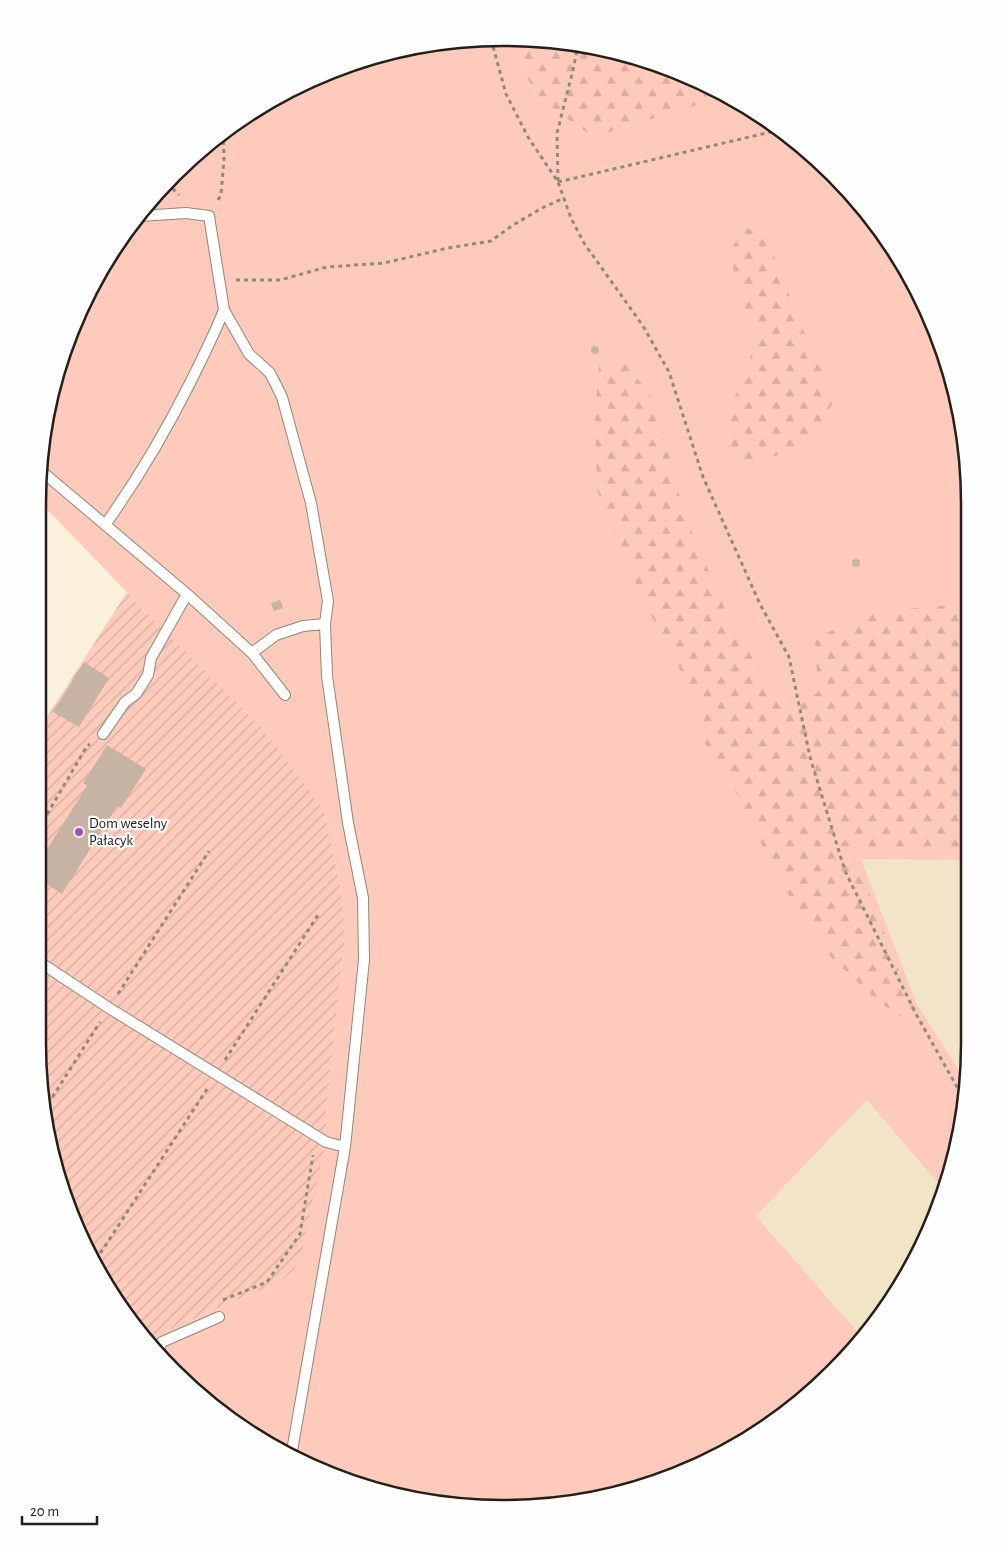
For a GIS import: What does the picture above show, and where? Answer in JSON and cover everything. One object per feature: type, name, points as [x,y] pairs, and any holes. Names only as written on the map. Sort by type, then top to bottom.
[{"type":"lane","points":[[149,215],[186,213],[209,216],[224,310],[249,354],[270,373],[282,397],[310,503],[328,601],[325,624],[327,676],[348,823],[364,898],[364,960],[345,1147],[293,1448]]},
{"type":"lane","points":[[105,525],[129,492],[174,416],[215,335],[224,310]]},
{"type":"lane","points":[[47,476],[187,594],[252,653],[285,695]]},
{"type":"lane","points":[[103,734],[126,702],[136,694],[148,675],[150,658],[187,594]]},
{"type":"lane","points":[[252,653],[276,635],[303,626],[325,624]]},
{"type":"lane","points":[[46,966],[109,1008],[316,1136],[326,1142],[345,1147]]},
{"type":"lane","points":[[161,1345],[162,1342],[219,1317]]},
{"type":"path","points":[[493,46],[506,94],[528,137],[558,182],[571,218],[584,243],[643,326],[669,372],[703,477],[760,604],[789,657],[810,757],[845,871],[916,1014],[958,1089]]},
{"type":"path","points":[[558,182],[557,133],[577,52]]},
{"type":"path","points":[[558,182],[770,132]]},
{"type":"path","points":[[209,216],[221,195],[223,142]]},
{"type":"path","points":[[220,280],[280,280],[327,267],[384,263],[491,240],[542,208],[564,198]]},
{"type":"path","points":[[46,816],[88,746],[103,734]]},
{"type":"path","points":[[50,1101],[209,851]]},
{"type":"path","points":[[221,1301],[268,1282],[300,1234],[316,1136]]},
{"type":"shaded area","points":[[861,859],[961,860],[960,1072],[916,1002]]},
{"type":"shaded area","points":[[867,1100],[938,1183],[914,1245],[884,1297],[857,1332],[756,1216]]},
{"type":"green space","points":[[517,46],[534,95],[593,137],[717,99],[758,123],[782,141],[827,180],[847,202],[884,249],[914,301],[926,329],[945,385],[957,444],[961,504],[961,860],[861,859],[916,1002],[960,1072],[952,1132],[938,1183],[867,1100],[756,1216],[857,1332],[827,1366],[805,1386],[758,1423],[706,1453],[650,1475],[593,1491],[563,1496],[504,1500],[474,1499],[414,1491],[385,1484],[329,1465],[301,1453],[249,1423],[225,1405],[180,1366],[160,1344],[154,1337],[217,1308],[275,1285],[326,1142],[326,1111],[345,933],[341,890],[324,811],[127,592],[46,508],[50,444],[62,385],[71,357],[93,301],[123,249],[160,202],[180,180],[225,141],[249,123],[301,93],[357,71],[414,55],[474,47]]},
{"type":"green space","points":[[517,46],[563,50],[622,62],[678,81],[717,99],[593,137],[534,95]]},
{"type":"green space","points":[[745,228],[762,231],[778,264],[794,309],[834,399],[817,438],[799,450],[747,463],[724,449],[727,409],[746,378],[755,336],[739,293],[729,252]]},
{"type":"green space","points":[[624,360],[655,402],[684,513],[724,607],[763,677],[791,712],[818,692],[815,638],[874,611],[961,605],[961,851],[852,849],[911,1002],[937,1039],[877,1001],[832,958],[802,918],[774,870],[723,765],[705,744],[700,707],[640,594],[597,490],[595,421],[599,362]]},
{"type":"green space","points":[[127,592],[264,730],[324,811],[341,890],[345,933],[326,1111],[326,1142],[302,1249],[294,1270],[275,1285],[217,1308],[154,1337],[123,1297],[93,1245],[71,1189],[55,1132],[47,1072],[46,1042],[46,719]]},
{"type":"building","points":[[595,346],[599,350],[595,354],[591,350]]},
{"type":"building","points":[[856,559],[860,563],[856,567],[852,563]]},
{"type":"building","points":[[280,600],[283,608],[274,611],[271,603]]},
{"type":"building","points":[[84,662],[109,678],[79,727],[53,712]]},
{"type":"building","name":"Dom weselny Pałacyk","points":[[107,745],[146,769],[121,808],[117,806],[62,894],[46,884],[46,851],[87,786],[83,783]]},
{"type":"place","name":"Dom weselny Pałacyk","points":[[79,832]]}]
